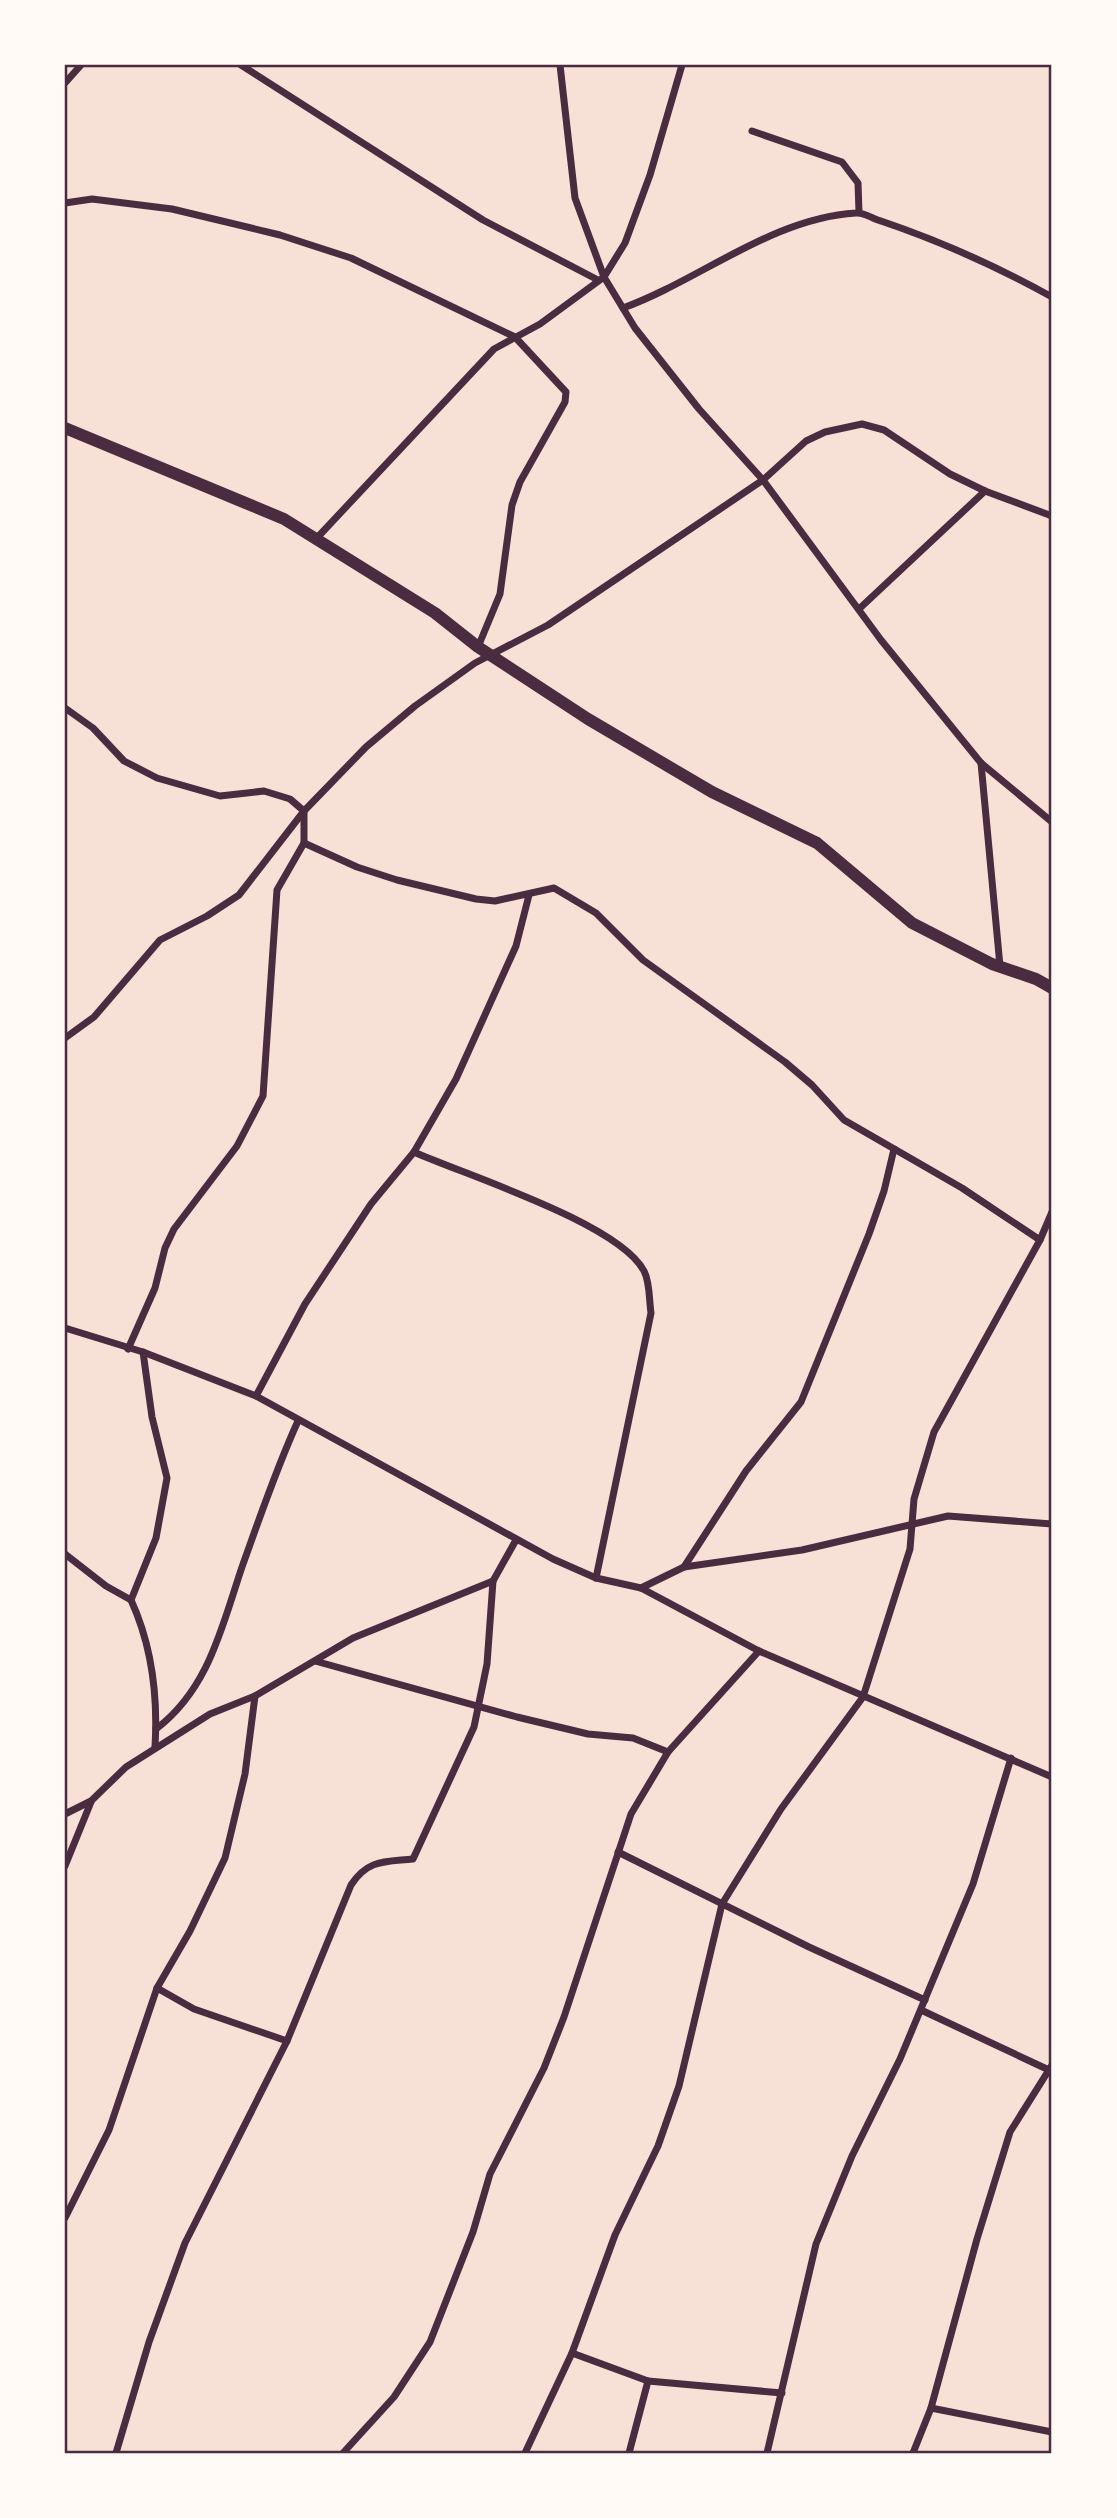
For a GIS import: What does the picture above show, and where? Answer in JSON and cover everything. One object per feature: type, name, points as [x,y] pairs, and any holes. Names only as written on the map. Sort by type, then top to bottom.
[{"type":"street","points":[[65,83],[81,65]]},
{"type":"street","points":[[241,65],[483,219],[601,278]]},
{"type":"street","points":[[560,65],[575,198],[601,278],[624,308],[635,328],[699,409],[762,480],[859,609],[981,762],[1052,822]]},
{"type":"street","points":[[315,540],[494,349],[567,306],[601,278],[625,243],[650,175],[682,65]]},
{"type":"street","points":[[752,131],[842,162],[858,183],[859,212]]},
{"type":"street","points":[[65,203],[92,199],[131,202],[300,241],[351,258],[515,337],[558,380],[566,397],[549,434],[520,482],[512,505],[500,594],[478,647]]},
{"type":"street","points":[[624,308],[660,294],[772,237],[813,221],[859,212],[973,258],[1052,297]]},
{"type":"street","points":[[65,1038],[94,1017],[160,940],[207,916],[239,895],[304,811],[366,747],[415,706],[475,663],[548,625],[762,480],[806,441],[824,432],[862,424],[884,430],[950,474],[985,491],[1052,516]]},
{"type":"street","points":[[65,428],[284,519],[435,613],[478,647],[545,691],[679,772],[817,843],[912,923],[1000,967],[1037,979],[1052,988]]},
{"type":"street","points":[[859,609],[985,491]]},
{"type":"street","points":[[65,708],[93,728],[124,761],[157,778],[220,796],[264,792],[290,799],[304,811],[304,843],[278,890],[263,1097],[237,1146],[174,1229],[165,1248],[155,1288],[128,1349]]},
{"type":"street","points":[[981,762],[1000,967]]},
{"type":"street","points":[[304,843],[357,867],[397,880],[476,899],[495,901],[554,888],[596,912],[643,960],[803,1077],[844,1120],[962,1188],[1040,1240]]},
{"type":"street","points":[[256,1396],[306,1304],[371,1204],[414,1152],[456,1079],[516,946],[528,895]]},
{"type":"street","points":[[684,1567],[746,1471],[801,1402],[869,1234],[894,1149]]},
{"type":"street","points":[[414,1152],[469,1172],[577,1220],[630,1254],[645,1272],[651,1313],[596,1578]]},
{"type":"street","points":[[525,2453],[572,2353],[615,2235],[658,2146],[680,2086],[722,1905],[781,1809],[863,1697],[910,1549],[914,1499],[934,1432],[1040,1240],[1052,1212]]},
{"type":"street","points":[[65,1328],[143,1352],[256,1396],[516,1540],[596,1578],[641,1588],[759,1651],[1052,1777]]},
{"type":"street","points":[[131,1600],[156,1538],[167,1478],[152,1417],[143,1352]]},
{"type":"street","points":[[156,1729],[175,1715],[209,1667],[274,1472],[298,1421]]},
{"type":"street","points":[[641,1588],[684,1567],[802,1550],[948,1516],[1052,1524]]},
{"type":"street","points":[[116,2453],[149,2342],[185,2243],[287,2041],[351,1885],[360,1871],[378,1862],[413,1859],[456,1771],[481,1704],[493,1581],[516,1540]]},
{"type":"street","points":[[65,1554],[106,1586],[131,1600],[142,1624],[150,1658],[155,1747]]},
{"type":"street","points":[[65,1814],[91,1801],[125,1767],[210,1714],[255,1696],[353,1638],[493,1581]]},
{"type":"street","points":[[344,2453],[394,2397],[430,2342],[473,2232],[489,2174],[544,2068],[564,2017],[631,1814],[668,1752],[759,1651]]},
{"type":"street","points":[[314,1661],[588,1734],[633,1738],[668,1752]]},
{"type":"street","points":[[65,2218],[109,2130],[157,1988],[190,1931],[225,1858],[246,1774],[255,1696]]},
{"type":"street","points":[[767,2453],[817,2244],[852,2156],[921,2010],[973,1884],[1011,1758]]},
{"type":"street","points":[[65,1866],[91,1801]]},
{"type":"street","points":[[618,1852],[722,1905],[925,2000]]},
{"type":"street","points":[[157,1988],[194,2009],[287,2041]]},
{"type":"street","points":[[913,2453],[931,2408],[980,2228],[1010,2133],[1050,2068],[921,2010]]},
{"type":"street","points":[[572,2353],[648,2381],[782,2393]]},
{"type":"street","points":[[629,2453],[648,2381]]},
{"type":"street","points":[[931,2408],[1052,2432]]}]
